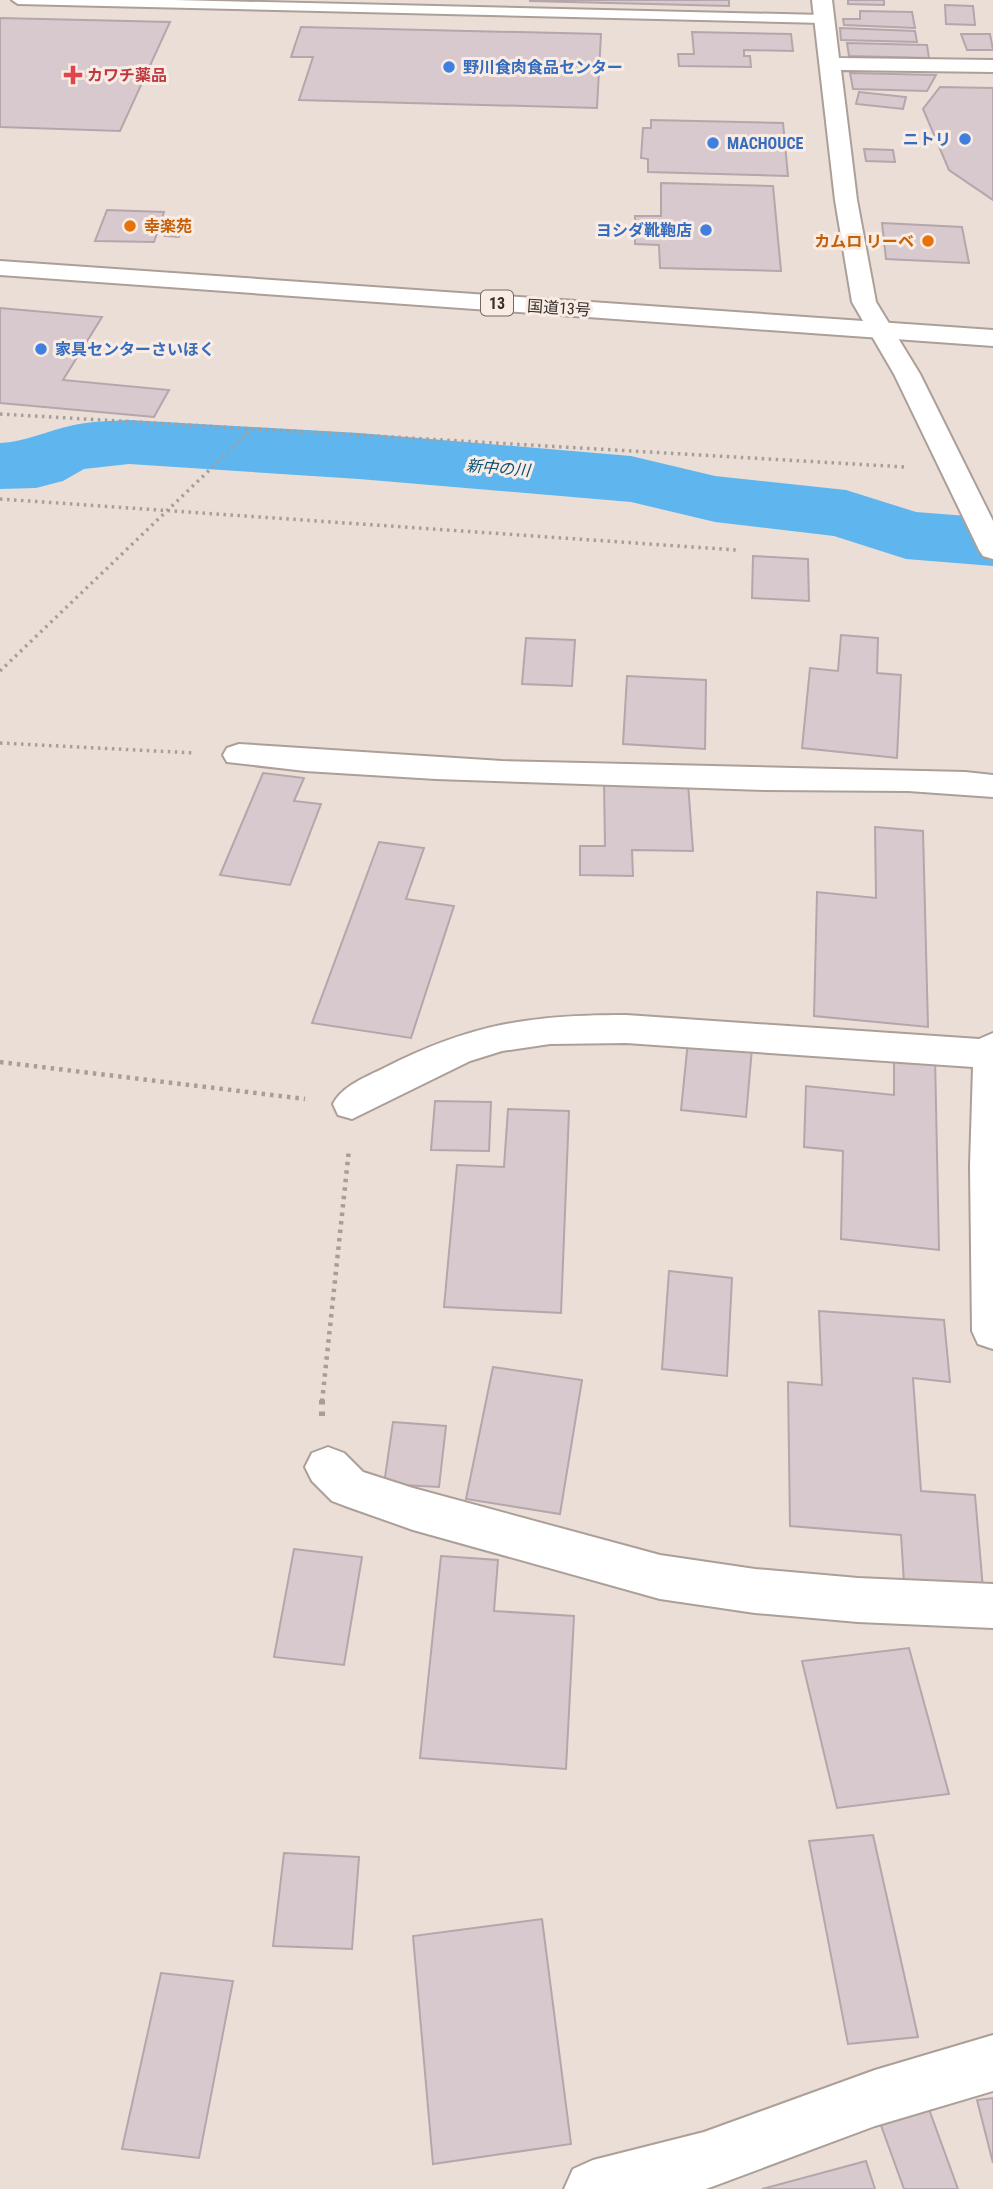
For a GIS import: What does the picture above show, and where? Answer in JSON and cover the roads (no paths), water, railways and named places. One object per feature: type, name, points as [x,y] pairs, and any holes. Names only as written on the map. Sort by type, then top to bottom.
[{"type":"main road","points":[[822,9],[854,256],[864,303],[907,374],[993,550]]},
{"type":"main road","points":[[830,64],[993,66]]},
{"type":"main road","name":"国道13号","points":[[0,268],[993,338]]},
{"type":"main road","points":[[239,755],[312,762],[502,772],[821,781],[918,780],[993,786]]},
{"type":"main road","points":[[352,1104],[395,1078],[451,1053],[521,1033],[568,1029],[626,1029],[992,1054]]},
{"type":"main road","points":[[993,1047],[990,1166],[993,1331]]},
{"type":"main road","points":[[328,1467],[348,1487],[413,1509],[660,1577],[755,1591],[858,1600],[993,1605]]},
{"type":"main road","points":[[593,2189],[649,2178],[704,2161],[875,2098],[993,2063]]},
{"type":"lane","points":[[18,0],[822,9]]},
{"type":"waterway","name":"新中の川","points":[[0,466],[36,465],[53,454],[76,447],[129,442],[359,456],[631,479],[715,499],[846,514],[906,535],[993,542]]},
{"type":"place","name":"野川食肉食品センター","points":[[449,67]]},
{"type":"place","name":"カワチ薬品","points":[[73,75]]},
{"type":"place","name":"ニトリ","points":[[965,139]]},
{"type":"place","name":"MACHOUCE","points":[[713,143]]},
{"type":"place","name":"幸楽苑","points":[[130,226]]},
{"type":"place","name":"ヨシダ靴鞄店","points":[[706,230]]},
{"type":"place","name":"カムロ リーベ","points":[[928,241]]},
{"type":"place","name":"家具センターさいほく","points":[[41,349]]}]
